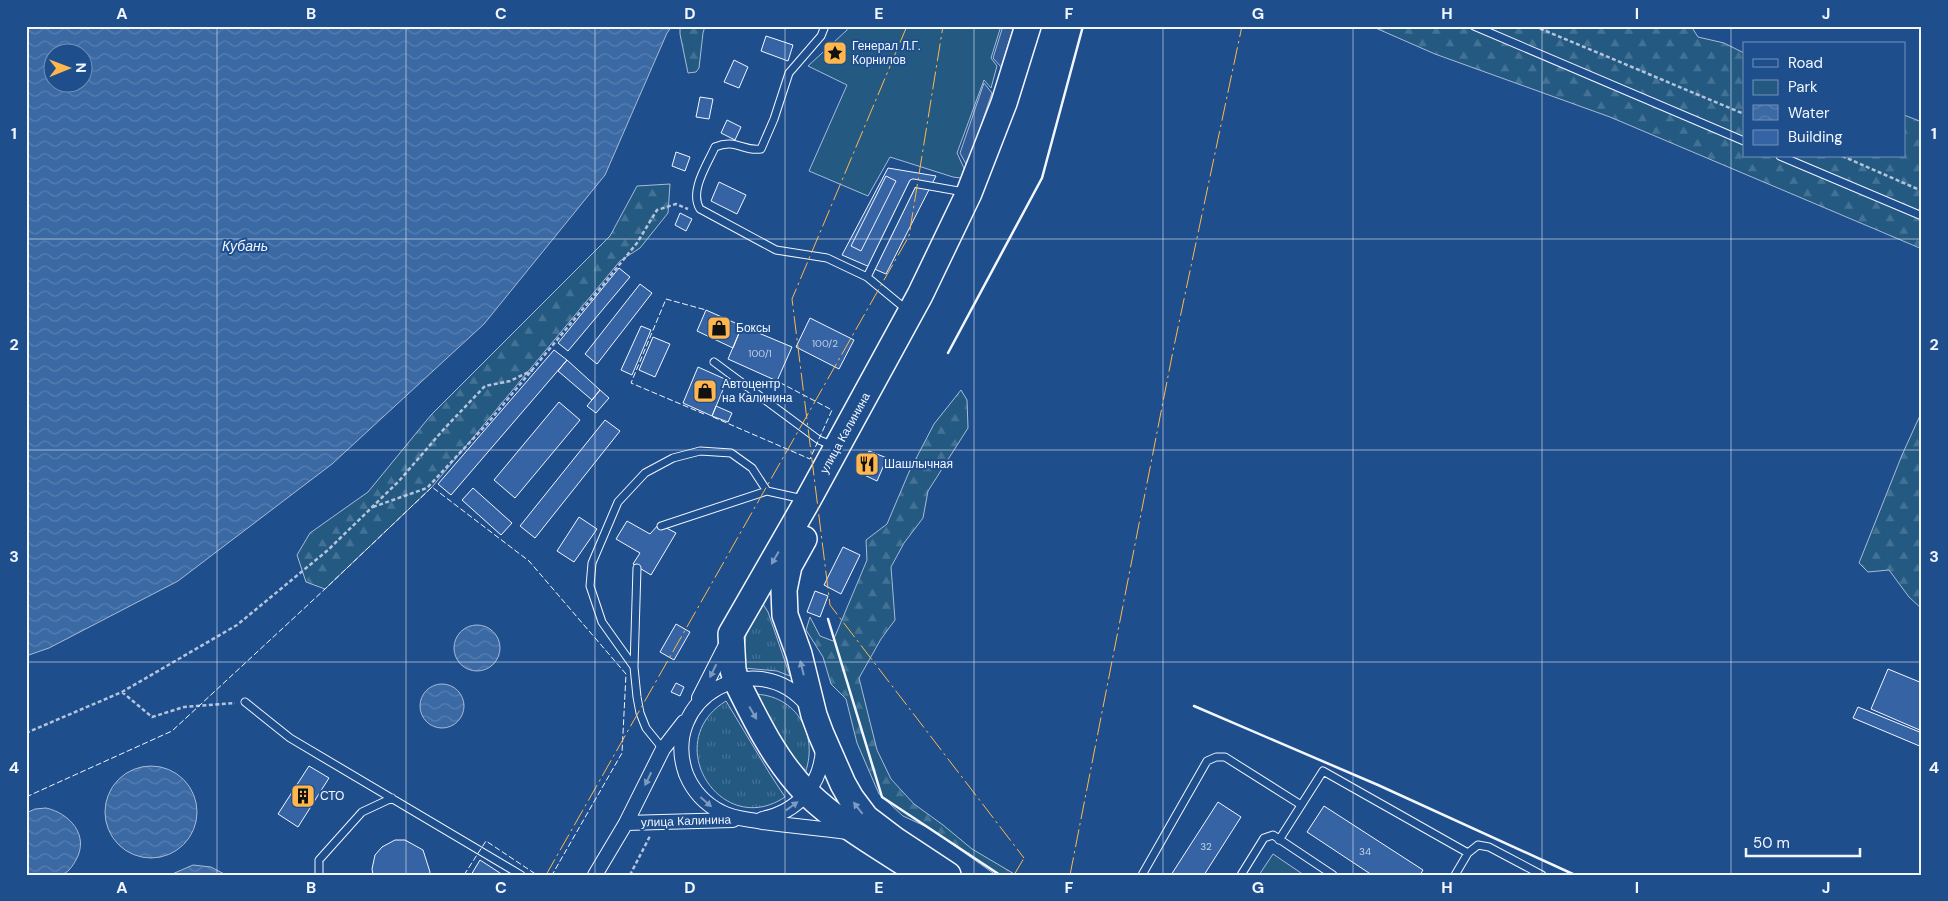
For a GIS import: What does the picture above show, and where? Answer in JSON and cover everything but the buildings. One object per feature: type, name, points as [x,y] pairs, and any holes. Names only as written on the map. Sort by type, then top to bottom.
[{"type":"highway","name":"улица Калинина","points":[[731,634],[808,500],[910,313],[969,193],[1004,103],[1028,26]]},
{"type":"highway","name":"улица Калинина","points":[[892,846],[866,818],[851,798],[818,724],[785,615],[784,590],[790,566],[933,302],[983,199],[1019,108],[1044,26]]},
{"type":"highway","points":[[731,634],[732,661],[736,680],[779,758],[807,793],[861,833],[892,846],[948,875]]},
{"type":"highway","points":[[892,846],[923,875]]},
{"type":"street","name":"улица Калинина","points":[[595,875],[626,823],[663,749],[694,709],[731,634]]},
{"type":"street","points":[[746,819],[762,819],[784,812],[797,804],[815,781],[822,761],[818,724],[801,698],[784,686],[757,678],[736,680],[712,691],[694,709],[685,726],[682,745],[683,764],[690,782],[701,798],[728,815],[746,819],[800,828],[861,833]]},
{"type":"street","name":"улица Калинина","points":[[626,823],[746,819]]},
{"type":"lane","points":[[826,26],[789,74],[774,119],[761,149],[754,150],[730,143],[715,146],[696,191],[696,202],[700,209],[776,250],[827,258],[867,277],[910,313]]},
{"type":"lane","points":[[1474,26],[1743,141]]},
{"type":"lane","points":[[1785,158],[1922,216]]},
{"type":"lane","points":[[867,277],[913,184],[969,193]]},
{"type":"lane","points":[[714,362],[819,440],[837,447]]},
{"type":"lane","points":[[634,667],[602,622],[590,586],[592,563],[618,502],[646,473],[673,458],[700,451],[731,453],[752,468],[768,491]]},
{"type":"lane","points":[[661,526],[768,491],[808,500]]},
{"type":"lane","points":[[637,568],[634,667],[636,697],[646,728],[663,749]]},
{"type":"lane","points":[[245,702],[290,738],[521,875]]},
{"type":"lane","points":[[1142,875],[1207,761],[1216,757],[1225,756],[1301,805]]},
{"type":"lane","points":[[1278,840],[1323,771],[1468,853]]},
{"type":"lane","points":[[319,875],[319,860],[362,812],[392,798]]},
{"type":"lane","points":[[1240,875],[1264,838],[1273,835],[1333,875]]},
{"type":"lane","points":[[1455,875],[1468,853],[1478,845],[1489,847],[1542,875]]},
{"type":"path","points":[[1534,26],[1743,114]]},
{"type":"path","points":[[1847,158],[1922,191]]},
{"type":"path","points":[[372,508],[427,488],[487,424],[532,370],[637,243],[657,210],[676,204],[694,211]]},
{"type":"path","points":[[26,733],[122,692],[237,625],[328,550],[372,508],[485,386],[510,381],[532,370]]},
{"type":"path","points":[[122,692],[152,717],[184,707],[245,702]]},
{"type":"path","points":[[630,875],[654,829]]},
{"type":"green space","points":[[680,26],[705,26],[699,68],[696,72],[688,73]]},
{"type":"green space","points":[[848,26],[1001,26],[991,58],[997,66],[991,88],[984,80],[957,153],[964,168],[961,178],[890,157],[868,196],[809,171],[847,85],[808,66],[847,30]]},
{"type":"green space","points":[[1371,26],[1691,26],[1698,37],[1724,43],[1743,52],[1743,158],[1906,158],[1906,116],[1922,122],[1922,249],[1610,117],[1435,54]]},
{"type":"green space","points":[[670,184],[668,213],[640,248],[620,261],[432,487],[325,589],[306,582],[297,555],[310,533],[368,492],[431,415],[610,236],[637,186]]},
{"type":"green space","points":[[961,390],[967,400],[968,428],[928,491],[923,518],[904,543],[891,567],[895,620],[881,639],[859,678],[877,750],[891,779],[914,804],[972,849],[1016,875],[996,875],[929,828],[903,816],[879,794],[857,743],[846,699],[831,684],[823,657],[806,630],[810,617],[820,636],[833,641],[867,560],[866,540],[887,524],[909,472],[934,424]]},
{"type":"green space","points":[[1922,411],[1922,609],[1909,597],[1889,570],[1868,572],[1859,563],[1902,455]]},
{"type":"green space","points":[[763,604],[768,612],[790,676],[777,671],[744,668],[746,633],[752,615]]},
{"type":"green space","points":[[752,694],[768,696],[782,701],[801,720],[807,733],[809,747],[804,776]]},
{"type":"green space","points":[[726,701],[785,797],[761,807],[739,806],[721,796],[706,780],[698,761],[698,739],[707,719]]},
{"type":"green space","points":[[1273,854],[1304,875],[1259,875]]},
{"type":"shaded area","points":[[1003,26],[1014,26],[1001,67],[993,58]]},
{"type":"shaded area","points":[[984,83],[992,93],[967,166],[960,153]]},
{"type":"water","name":"Кубань","points":[[26,26],[672,26],[667,33],[605,175],[484,324],[332,464],[178,581],[49,648],[26,656]]},
{"type":"water","points":[[482,625],[486,626],[496,635],[499,639],[499,657],[490,667],[482,671],[472,671],[464,667],[455,657],[454,643],[458,635],[468,626]]},
{"type":"water","points":[[442,684],[454,688],[460,694],[464,706],[460,718],[454,724],[442,728],[430,724],[424,718],[420,706],[424,694],[430,688]]},
{"type":"water","points":[[151,766],[169,769],[184,779],[194,794],[197,812],[194,830],[184,845],[169,855],[151,858],[133,855],[118,845],[108,830],[105,812],[108,794],[118,779],[133,769]]},
{"type":"water","points":[[46,808],[62,815],[75,826],[79,834],[80,851],[74,864],[65,873],[60,875],[27,875],[26,813],[35,809]]},
{"type":"water","points":[[193,865],[211,867],[226,875],[170,875]]},
{"type":"fence","points":[[704,414],[631,383],[666,299],[706,310]]},
{"type":"fence","points":[[713,417],[810,459],[832,410],[777,381]]},
{"type":"fence","points":[[26,797],[172,731],[432,487],[529,561],[626,674],[622,753],[552,875]]},
{"type":"fence","points":[[464,875],[486,841],[537,875]]},
{"type":"wall","points":[[948,353],[1042,178],[1083,26]]},
{"type":"wall","points":[[828,619],[882,797],[1000,875]]},
{"type":"wall","points":[[1194,706],[1378,785],[1575,875]]},
{"type":"power","points":[[907,26],[792,299],[830,605],[1024,858]]},
{"type":"power","points":[[546,875],[909,236],[943,26]]},
{"type":"power","points":[[1070,875],[1173,351],[1242,26]]},
{"type":"power","points":[[1014,875],[1024,858]]},
{"type":"place","name":"Генерал Л.Г. Корнилов","points":[[835,53]]},
{"type":"place","name":"Боксы","points":[[719,328]]},
{"type":"place","name":"Автоцентр на Калинина","points":[[705,391]]},
{"type":"place","name":"Шашлычная","points":[[867,464]]},
{"type":"place","name":"СТО","points":[[303,796]]}]
